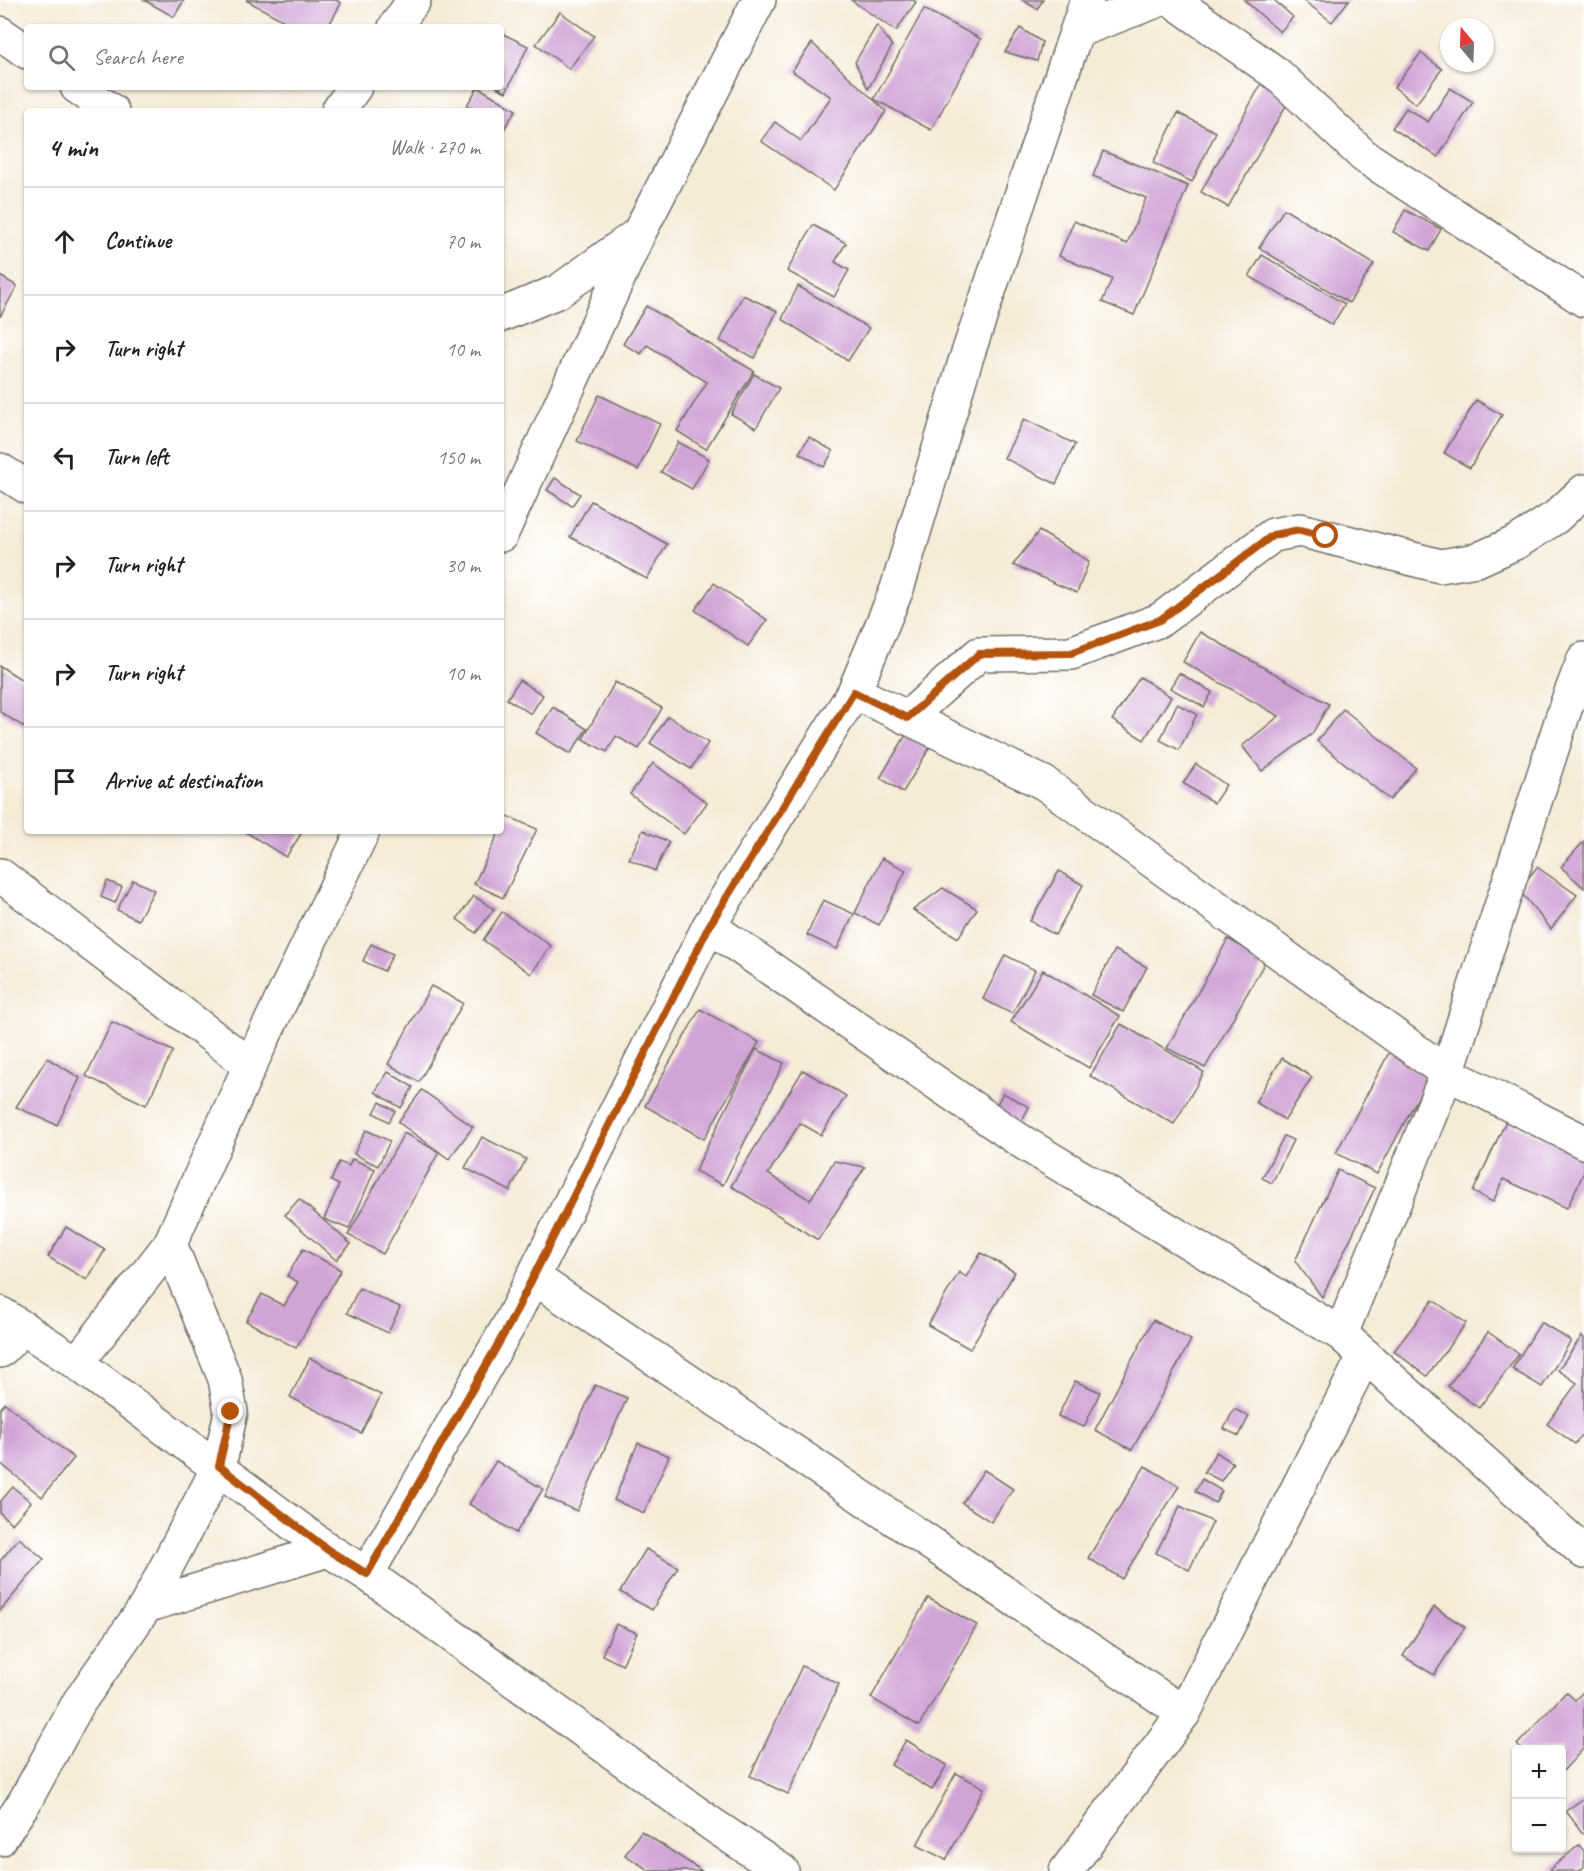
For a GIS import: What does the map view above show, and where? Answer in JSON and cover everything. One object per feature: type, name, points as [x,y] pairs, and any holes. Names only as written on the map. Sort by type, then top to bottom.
[{"type":"street","points":[[397,24],[414,0]]},
{"type":"street","points":[[504,528],[639,233],[759,0]]},
{"type":"street","points":[[367,1574],[509,1325],[709,926],[854,692],[897,589],[965,362],[1087,0]]},
{"type":"street","points":[[1077,31],[1159,0]]},
{"type":"street","points":[[1172,0],[1277,74],[1364,156],[1584,300]]},
{"type":"street","points":[[0,33],[24,50]]},
{"type":"street","points":[[81,90],[107,108]]},
{"type":"street","points":[[340,108],[353,90]]},
{"type":"street","points":[[504,314],[559,291],[639,233]]},
{"type":"street","points":[[0,470],[24,485]]},
{"type":"street","points":[[907,718],[979,654],[1071,653],[1160,620],[1273,535],[1300,530],[1440,566],[1477,560],[1517,542],[1556,517],[1584,491]]},
{"type":"street","points":[[1066,1871],[1184,1713],[1353,1345],[1447,1073],[1566,706],[1584,659]]},
{"type":"street","points":[[854,692],[1044,783],[1447,1073],[1584,1142]]},
{"type":"street","points":[[77,1363],[170,1244],[250,1065],[362,834]]},
{"type":"street","points":[[0,875],[250,1065]]},
{"type":"street","points":[[709,926],[1019,1140],[1353,1345],[1584,1552]]},
{"type":"street","points":[[0,1839],[25,1801],[79,1702],[146,1606],[219,1466],[231,1412],[225,1379],[170,1244]]},
{"type":"street","points":[[533,1277],[1184,1713]]},
{"type":"street","points":[[0,1351],[11,1321],[77,1363],[219,1466],[328,1550],[367,1574],[713,1825],[782,1871]]},
{"type":"street","points":[[146,1606],[328,1550]]},
{"type":"building","points":[[144,0],[184,0],[174,17]]},
{"type":"building","points":[[246,0],[336,0],[341,3],[330,24],[290,24]]},
{"type":"building","points":[[851,0],[913,0],[916,2],[896,31]]},
{"type":"building","points":[[1022,0],[1043,0],[1037,9]]},
{"type":"building","points":[[1244,0],[1274,0],[1293,17],[1280,32]]},
{"type":"building","points":[[1303,0],[1349,0],[1332,22]]},
{"type":"building","points":[[924,9],[981,39],[931,130],[874,99]]},
{"type":"building","points":[[560,12],[594,36],[569,69],[536,44]]},
{"type":"building","points":[[877,25],[892,46],[868,89],[855,62]]},
{"type":"building","points":[[1020,28],[1042,42],[1037,61],[1005,52]]},
{"type":"building","points":[[504,34],[528,46],[506,92],[502,90],[504,90]]},
{"type":"building","points":[[812,43],[886,111],[834,190],[761,141],[775,122],[801,141],[831,97],[792,71]]},
{"type":"building","points":[[1421,53],[1440,67],[1440,72],[1416,104],[1394,87]]},
{"type":"building","points":[[1263,81],[1291,97],[1228,207],[1201,192]]},
{"type":"building","points":[[1450,88],[1473,102],[1438,157],[1392,128],[1406,108],[1428,122]]},
{"type":"building","points":[[476,90],[483,90],[516,110],[504,129],[504,108],[472,108],[467,105]]},
{"type":"building","points":[[1178,113],[1216,132],[1192,182],[1153,163]]},
{"type":"building","points":[[1103,151],[1188,186],[1134,315],[1102,302],[1112,279],[1059,256],[1074,221],[1127,244],[1146,198],[1093,176]]},
{"type":"building","points":[[1284,209],[1374,264],[1349,303],[1259,248]]},
{"type":"building","points":[[1405,210],[1441,229],[1429,251],[1393,232]]},
{"type":"building","points":[[813,225],[846,243],[835,262],[849,270],[834,297],[787,271]]},
{"type":"building","points":[[1262,255],[1345,304],[1332,325],[1249,276]]},
{"type":"building","points":[[0,276],[17,286],[0,317]]},
{"type":"building","points":[[798,286],[869,328],[848,361],[782,319]]},
{"type":"building","points":[[743,295],[777,311],[755,358],[720,341]]},
{"type":"building","points":[[646,306],[754,371],[706,449],[677,431],[707,382],[647,345],[641,354],[623,344]]},
{"type":"building","points":[[754,374],[779,388],[756,428],[731,414]]},
{"type":"building","points":[[599,395],[660,424],[638,470],[577,441]]},
{"type":"building","points":[[1476,400],[1502,415],[1470,468],[1444,453]]},
{"type":"building","points":[[1024,419],[1075,444],[1056,484],[1004,458]]},
{"type":"building","points":[[809,437],[833,451],[824,467],[799,453]]},
{"type":"building","points":[[678,442],[709,459],[692,489],[661,472]]},
{"type":"building","points":[[555,478],[580,494],[572,506],[547,490]]},
{"type":"building","points":[[591,501],[667,544],[647,579],[570,537]]},
{"type":"building","points":[[1039,531],[1089,561],[1077,593],[1013,565]]},
{"type":"building","points":[[714,583],[767,620],[748,646],[695,610]]},
{"type":"building","points":[[1200,632],[1329,704],[1312,734],[1262,771],[1242,746],[1279,716],[1183,662]]},
{"type":"building","points":[[0,666],[24,681],[24,727],[0,712]]},
{"type":"building","points":[[1179,673],[1212,692],[1204,707],[1170,688]]},
{"type":"building","points":[[1140,677],[1171,697],[1144,740],[1112,720]]},
{"type":"building","points":[[519,680],[543,695],[531,714],[507,699]]},
{"type":"building","points":[[615,682],[662,708],[639,749],[616,736],[607,752],[583,739]]},
{"type":"building","points":[[1177,704],[1197,714],[1179,750],[1160,740]]},
{"type":"building","points":[[553,707],[587,729],[570,754],[536,733]]},
{"type":"building","points":[[1343,709],[1416,768],[1390,800],[1317,741]]},
{"type":"building","points":[[668,716],[708,743],[691,769],[650,743]]},
{"type":"building","points":[[912,725],[935,739],[903,792],[880,778]]},
{"type":"building","points":[[653,763],[707,803],[684,834],[630,794]]},
{"type":"building","points":[[1196,764],[1226,785],[1214,803],[1183,783]]},
{"type":"building","points":[[507,816],[537,829],[503,898],[474,884],[498,834],[504,834],[504,822]]},
{"type":"building","points":[[643,830],[669,842],[655,871],[629,859]]},
{"type":"building","points":[[249,834],[301,834],[286,857]]},
{"type":"building","points":[[1584,841],[1584,888],[1561,867]]},
{"type":"building","points":[[882,858],[906,870],[879,925],[855,913]]},
{"type":"building","points":[[1537,867],[1577,895],[1551,929],[1519,890]]},
{"type":"building","points":[[1059,871],[1083,885],[1055,935],[1030,921]]},
{"type":"building","points":[[133,880],[154,890],[138,920],[117,910]]},
{"type":"building","points":[[107,881],[122,887],[115,903],[101,897]]},
{"type":"building","points":[[943,888],[977,909],[958,938],[913,910]]},
{"type":"building","points":[[474,896],[494,909],[476,933],[457,919]]},
{"type":"building","points":[[823,900],[854,914],[837,949],[807,935]]},
{"type":"building","points":[[502,912],[551,946],[531,974],[483,940]]},
{"type":"building","points":[[1228,939],[1266,960],[1205,1068],[1167,1048]]},
{"type":"building","points":[[371,944],[393,954],[384,971],[363,961]]},
{"type":"building","points":[[1115,950],[1147,967],[1123,1012],[1091,995]]},
{"type":"building","points":[[1005,955],[1035,970],[1012,1014],[983,999]]},
{"type":"building","points":[[1043,970],[1120,1016],[1089,1068],[1011,1022]]},
{"type":"building","points":[[431,986],[463,1003],[419,1082],[388,1064]]},
{"type":"building","points":[[700,1009],[759,1042],[704,1139],[645,1106]]},
{"type":"building","points":[[112,1022],[173,1051],[146,1105],[86,1076]]},
{"type":"building","points":[[1121,1024],[1204,1072],[1174,1124],[1090,1076]]},
{"type":"building","points":[[1392,1047],[1433,1069],[1377,1174],[1336,1153]]},
{"type":"building","points":[[756,1049],[784,1063],[723,1185],[695,1171]]},
{"type":"building","points":[[47,1058],[80,1078],[57,1125],[16,1107]]},
{"type":"building","points":[[1282,1058],[1312,1077],[1285,1120],[1255,1102]]},
{"type":"building","points":[[803,1070],[846,1096],[821,1135],[800,1123],[768,1174],[810,1200],[834,1161],[865,1167],[818,1240],[731,1186]]},
{"type":"building","points":[[388,1072],[413,1087],[401,1108],[375,1092]]},
{"type":"building","points":[[422,1090],[473,1127],[449,1159],[398,1122]]},
{"type":"building","points":[[1003,1093],[1029,1107],[1020,1124],[994,1110]]},
{"type":"building","points":[[380,1102],[395,1111],[389,1122],[374,1113]]},
{"type":"building","points":[[1506,1121],[1584,1156],[1584,1172],[1567,1208],[1503,1179],[1493,1202],[1473,1192]]},
{"type":"building","points":[[366,1130],[390,1141],[378,1166],[354,1154]]},
{"type":"building","points":[[404,1133],[439,1152],[383,1254],[348,1235]]},
{"type":"building","points":[[1284,1136],[1293,1140],[1272,1183],[1262,1178]]},
{"type":"building","points":[[482,1137],[526,1159],[510,1191],[465,1168]]},
{"type":"building","points":[[352,1159],[375,1169],[349,1229],[324,1219],[339,1185],[331,1181],[339,1162],[349,1166]]},
{"type":"building","points":[[1338,1170],[1375,1188],[1322,1297],[1295,1261]]},
{"type":"building","points":[[299,1199],[351,1244],[336,1260],[285,1215]]},
{"type":"building","points":[[66,1227],[105,1250],[87,1280],[48,1257]]},
{"type":"building","points":[[303,1249],[341,1270],[296,1348],[246,1321],[262,1294],[284,1306],[298,1282],[287,1276]]},
{"type":"building","points":[[981,1253],[1015,1272],[970,1349],[928,1325],[959,1272],[966,1277]]},
{"type":"building","points":[[359,1288],[400,1307],[388,1333],[347,1313]]},
{"type":"building","points":[[1433,1300],[1466,1323],[1427,1376],[1394,1351]]},
{"type":"building","points":[[1153,1320],[1191,1340],[1132,1450],[1095,1430]]},
{"type":"building","points":[[1541,1322],[1571,1341],[1542,1387],[1512,1369]]},
{"type":"building","points":[[1488,1332],[1519,1354],[1479,1408],[1448,1386]]},
{"type":"building","points":[[1582,1336],[1584,1338],[1584,1432],[1575,1444],[1547,1424],[1577,1383],[1558,1370]]},
{"type":"building","points":[[310,1358],[381,1395],[361,1433],[290,1397]]},
{"type":"building","points":[[1075,1381],[1100,1392],[1084,1427],[1058,1416]]},
{"type":"building","points":[[595,1385],[627,1398],[577,1511],[545,1497]]},
{"type":"building","points":[[5,1403],[74,1458],[42,1497],[0,1463],[0,1409]]},
{"type":"building","points":[[1234,1409],[1249,1416],[1239,1436],[1224,1429]]},
{"type":"building","points":[[638,1443],[669,1456],[644,1513],[614,1500]]},
{"type":"building","points":[[1216,1452],[1233,1463],[1221,1481],[1204,1472]]},
{"type":"building","points":[[496,1461],[543,1489],[516,1533],[469,1504]]},
{"type":"building","points":[[1145,1466],[1179,1486],[1122,1579],[1088,1558]]},
{"type":"building","points":[[984,1470],[1013,1489],[991,1522],[962,1503]]},
{"type":"building","points":[[1202,1479],[1222,1491],[1215,1503],[1195,1491]]},
{"type":"building","points":[[13,1487],[31,1502],[12,1524],[0,1513],[0,1502]]},
{"type":"building","points":[[1180,1506],[1213,1522],[1189,1570],[1156,1553]]},
{"type":"building","points":[[19,1538],[44,1559],[0,1611],[0,1561]]},
{"type":"building","points":[[646,1549],[678,1567],[652,1610],[620,1592]]},
{"type":"building","points":[[928,1598],[977,1625],[919,1726],[871,1698]]},
{"type":"building","points":[[1434,1607],[1465,1627],[1434,1675],[1403,1656]]},
{"type":"building","points":[[616,1624],[637,1633],[622,1665],[602,1655]]},
{"type":"building","points":[[802,1666],[839,1684],[788,1794],[750,1776]]},
{"type":"building","points":[[1584,1691],[1584,1748],[1566,1768],[1566,1745],[1517,1745],[1566,1692],[1575,1700]]},
{"type":"building","points":[[906,1740],[947,1765],[932,1790],[891,1765]]},
{"type":"building","points":[[956,1773],[984,1788],[946,1860],[917,1845]]},
{"type":"building","points":[[1584,1798],[1584,1835],[1566,1811]]},
{"type":"building","points":[[641,1831],[702,1871],[650,1871],[625,1855]]},
{"type":"building","points":[[1579,1845],[1584,1851],[1584,1867],[1579,1871],[1548,1871]]},
{"type":"route","points":[[231,1412],[219,1466],[328,1550],[367,1574],[509,1325],[709,926],[854,692],[907,718],[979,654],[1071,653],[1160,620],[1273,535],[1300,530],[1326,536]]}]
